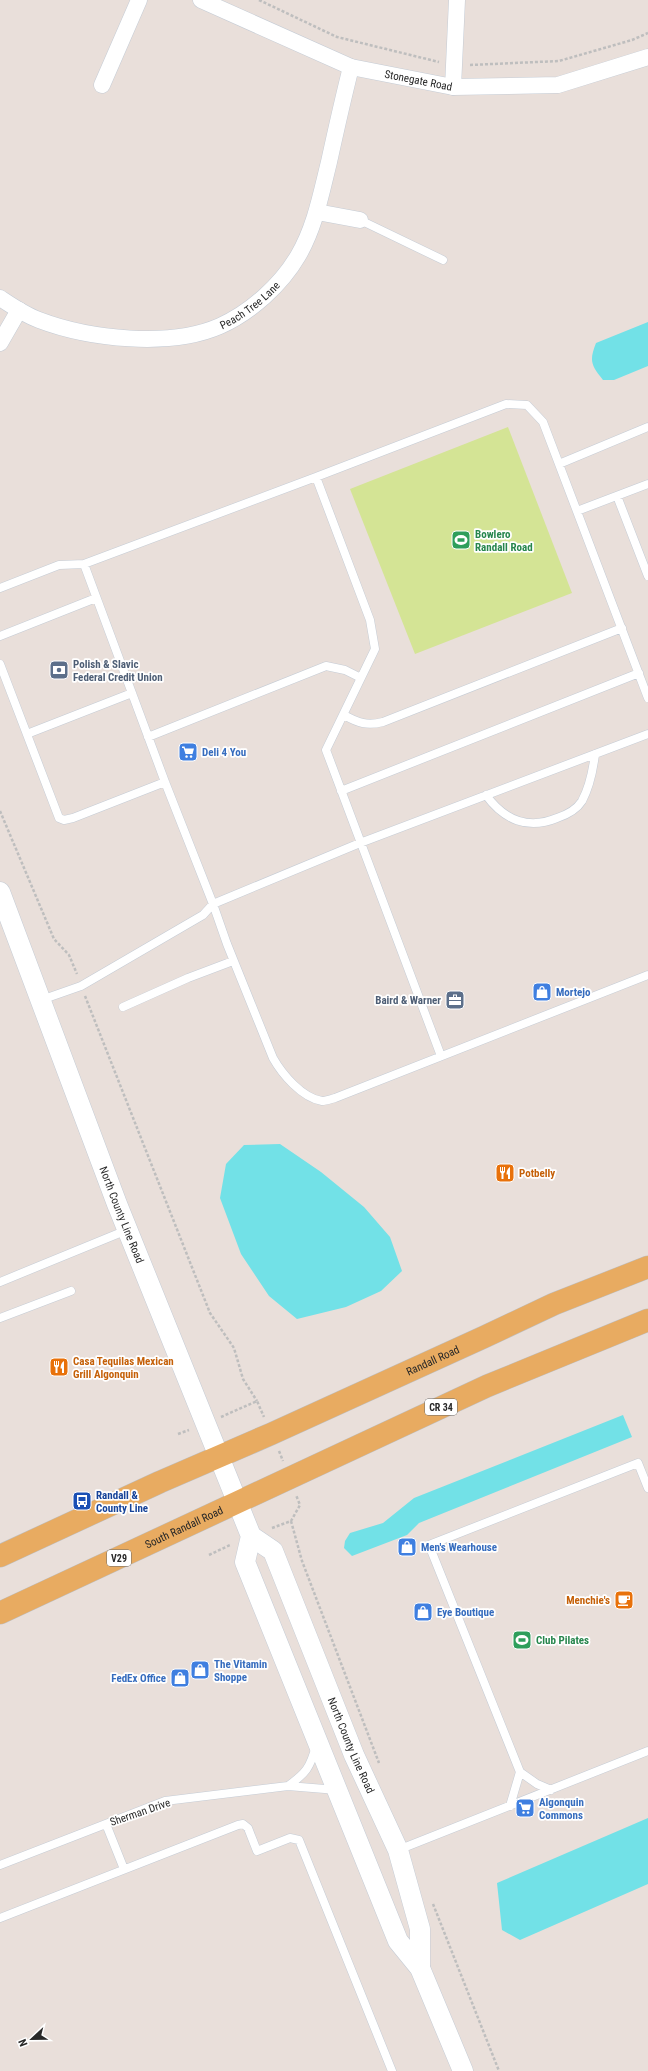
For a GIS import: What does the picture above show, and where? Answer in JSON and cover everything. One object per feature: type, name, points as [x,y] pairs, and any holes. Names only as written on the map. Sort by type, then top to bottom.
[{"type":"main road","name":"Randall Road","points":[[219,1456],[272,1434],[554,1304],[648,1267]]},
{"type":"main road","name":"CR 34","points":[[238,1502],[487,1386],[648,1320]]},
{"type":"main road","points":[[0,1556],[219,1456]]},
{"type":"main road","name":"South Randall Road","points":[[0,1613],[238,1502]]},
{"type":"street","points":[[102,85],[139,0]]},
{"type":"street","name":"Stonegate Road","points":[[200,0],[351,67],[453,87],[558,85],[648,57]]},
{"type":"street","points":[[453,87],[457,0]]},
{"type":"street","name":"Peach Tree Lane","points":[[0,298],[39,320],[94,336],[145,339],[165,338],[195,333],[219,326],[256,304],[284,276],[298,257],[317,212],[351,67]]},
{"type":"street","points":[[317,212],[360,220]]},
{"type":"street","points":[[0,343],[19,310]]},
{"type":"street","name":"North County Line Road","points":[[0,892],[127,1230],[251,1536],[245,1562],[398,1941],[420,1968],[463,2071]]},
{"type":"street","name":"North County Line Road","points":[[251,1536],[273,1551],[354,1755],[398,1850],[420,1929],[420,1968]]},
{"type":"lane","points":[[360,220],[443,260]]},
{"type":"lane","points":[[0,588],[59,565],[84,564],[506,404],[528,405],[543,422],[648,698]]},
{"type":"lane","points":[[559,464],[648,428]]},
{"type":"lane","points":[[316,477],[370,620],[375,650],[326,750],[441,1056]]},
{"type":"lane","points":[[577,511],[648,484]]},
{"type":"lane","points":[[617,496],[648,576]]},
{"type":"lane","points":[[84,564],[165,782],[214,904],[233,961],[273,1058],[283,1075],[304,1093],[323,1101],[335,1098],[648,975]]},
{"type":"lane","points":[[0,636],[96,598]]},
{"type":"lane","points":[[344,715],[357,723],[371,725],[383,722],[622,628]]},
{"type":"lane","points":[[0,664],[59,818],[64,820],[73,818],[165,782]]},
{"type":"lane","points":[[148,737],[326,666],[341,668],[361,678]]},
{"type":"lane","points":[[341,791],[639,673]]},
{"type":"lane","points":[[27,734],[132,692]]},
{"type":"lane","points":[[41,1001],[81,986],[203,915],[214,904],[360,843],[648,734]]},
{"type":"lane","points":[[486,795],[498,810],[519,823],[531,824],[550,821],[566,814],[581,802],[592,775],[595,754]]},
{"type":"lane","points":[[123,1007],[188,978],[233,961]]},
{"type":"lane","points":[[0,1282],[127,1230]]},
{"type":"lane","points":[[0,1318],[71,1291]]},
{"type":"lane","points":[[551,1790],[526,1778],[520,1772],[428,1546],[638,1463],[648,1488]]},
{"type":"lane","points":[[288,1786],[302,1776],[310,1766],[317,1740]]},
{"type":"lane","points":[[398,1850],[648,1751]]},
{"type":"lane","points":[[510,1806],[520,1772]]},
{"type":"lane","name":"Sherman Drive","points":[[0,1865],[165,1800],[288,1786],[338,1790]]},
{"type":"lane","points":[[106,1824],[124,1869]]},
{"type":"lane","points":[[0,1918],[238,1825],[243,1824],[248,1828],[257,1851],[290,1838],[299,1840],[392,2071]]},
{"type":"path","points":[[0,811],[54,939],[69,955],[210,1313],[234,1348],[243,1379],[257,1401],[272,1434],[300,1505],[291,1521],[251,1536],[209,1555]]},
{"type":"path","points":[[178,1434],[257,1401]]},
{"type":"green space","name":"Bowlero Randall Road","points":[[508,427],[572,593],[415,654],[350,489]]},
{"type":"water","points":[[648,322],[648,366],[614,380],[603,380],[592,363],[592,354],[596,343]]},
{"type":"water","points":[[280,1144],[321,1172],[364,1207],[390,1237],[402,1271],[381,1291],[346,1307],[297,1319],[269,1296],[241,1254],[220,1198],[226,1164],[244,1145]]},
{"type":"water","points":[[623,1415],[632,1437],[419,1523],[407,1535],[352,1556],[344,1548],[345,1541],[350,1533],[383,1523],[414,1498]]},
{"type":"water","points":[[648,1818],[648,1884],[520,1940],[502,1930],[497,1883]]},
{"type":"place","name":"Bowlero Randall Road","points":[[461,540]]},
{"type":"place","name":"Polish & Slavic Federal Credit Union","points":[[59,670]]},
{"type":"place","name":"Deli 4 You","points":[[188,752]]},
{"type":"place","name":"Mortejo","points":[[542,992]]},
{"type":"place","name":"Baird & Warner","points":[[455,1000]]},
{"type":"place","name":"Potbelly","points":[[505,1173]]},
{"type":"place","name":"Casa Tequilas Mexican Grill Algonquin","points":[[59,1367]]},
{"type":"place","name":"Randall & County Line","points":[[82,1501]]},
{"type":"place","name":"Men's Wearhouse","points":[[407,1547]]},
{"type":"place","name":"Menchie's","points":[[624,1600]]},
{"type":"place","name":"Eye Boutique","points":[[423,1612]]},
{"type":"place","name":"Club Pilates","points":[[522,1640]]},
{"type":"place","name":"The Vitamin Shoppe","points":[[200,1670]]},
{"type":"place","name":"FedEx Office","points":[[180,1678]]},
{"type":"place","name":"Algonquin Commons","points":[[525,1808]]}]
